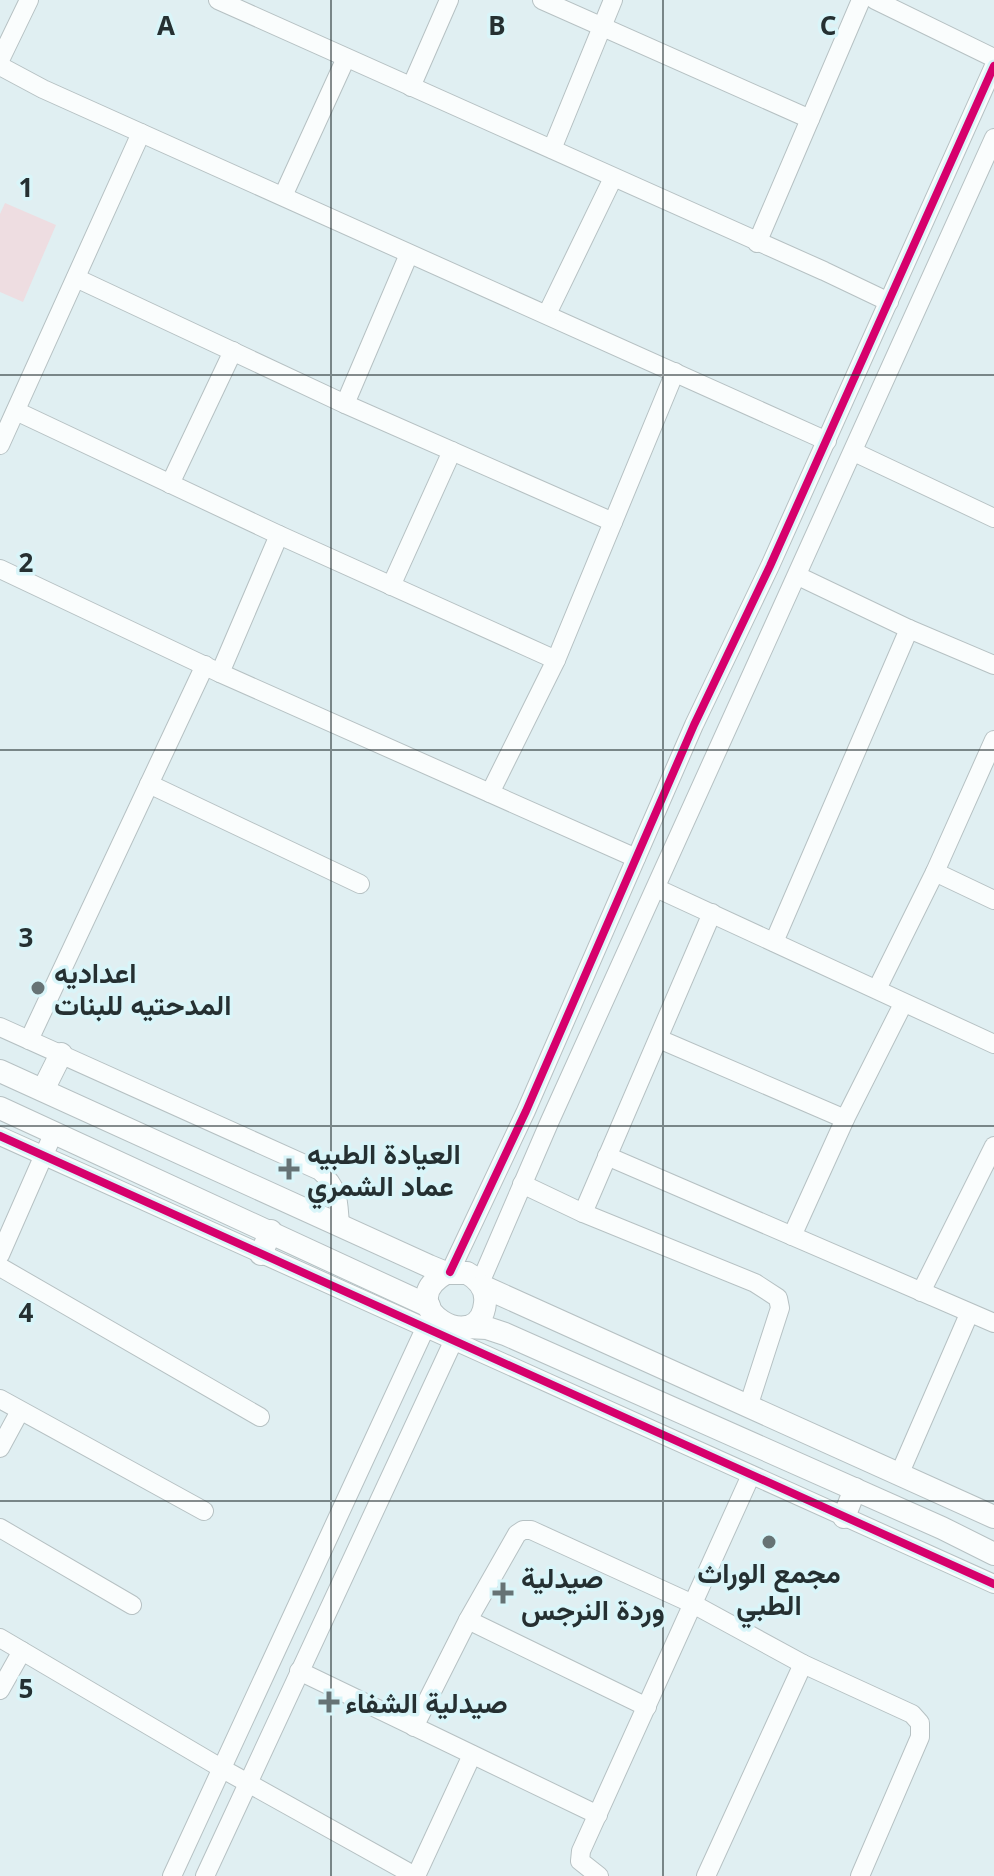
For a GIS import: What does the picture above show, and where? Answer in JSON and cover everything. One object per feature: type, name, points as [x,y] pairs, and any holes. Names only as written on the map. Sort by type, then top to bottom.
[{"type":"main road","points":[[43,1090],[61,1054]]},
{"type":"main road","points":[[0,1071],[448,1272],[467,1273],[481,1284],[994,1517]]},
{"type":"main road","points":[[0,1108],[271,1231],[460,1332],[487,1328],[505,1334],[994,1554]]},
{"type":"main road","points":[[261,1254],[271,1231]]},
{"type":"main road","points":[[429,1314],[428,1298],[434,1282],[448,1272]]},
{"type":"main road","points":[[460,1332],[484,1310],[485,1294],[481,1284]]},
{"type":"main road","points":[[844,1517],[855,1489]]},
{"type":"street","points":[[0,60],[29,0]]},
{"type":"street","points":[[411,87],[449,0]]},
{"type":"street","points":[[542,0],[810,119]]},
{"type":"street","points":[[552,149],[613,0]]},
{"type":"street","points":[[757,243],[861,0]]},
{"type":"street","points":[[875,0],[994,58]]},
{"type":"street","points":[[221,1],[889,302]]},
{"type":"street","points":[[283,196],[346,58]]},
{"type":"street","points":[[0,66],[43,89],[827,441]]},
{"type":"street","points":[[448,1272],[526,1111],[718,671],[827,441],[994,66]]},
{"type":"street","points":[[0,445],[141,133]]},
{"type":"street","points":[[481,1284],[549,1123],[994,139]]},
{"type":"street","points":[[944,177],[972,188]]},
{"type":"street","points":[[547,314],[613,178]]},
{"type":"street","points":[[345,404],[409,254]]},
{"type":"street","points":[[76,278],[345,404],[613,522]]},
{"type":"street","points":[[170,484],[233,351]]},
{"type":"street","points":[[490,793],[556,660],[675,372]]},
{"type":"street","points":[[16,411],[279,535],[556,660]]},
{"type":"street","points":[[391,586],[452,451]]},
{"type":"street","points":[[854,452],[993,514]]},
{"type":"street","points":[[29,1040],[149,784],[212,669],[279,535]]},
{"type":"street","points":[[0,569],[212,669],[636,858]]},
{"type":"street","points":[[798,576],[994,665]]},
{"type":"street","points":[[774,942],[909,629]]},
{"type":"street","points":[[718,671],[724,685],[731,690],[749,684]]},
{"type":"street","points":[[694,725],[714,724],[724,738]]},
{"type":"street","points":[[877,989],[935,872],[994,740]]},
{"type":"street","points":[[149,784],[360,884]]},
{"type":"street","points":[[935,872],[994,900]]},
{"type":"street","points":[[656,888],[994,1044]]},
{"type":"street","points":[[583,1213],[712,913]]},
{"type":"street","points":[[792,1236],[845,1119],[903,1004]]},
{"type":"street","points":[[0,1027],[320,1171],[337,1192],[340,1225]]},
{"type":"street","points":[[659,1039],[845,1119]]},
{"type":"street","points":[[526,1111],[549,1123]]},
{"type":"street","points":[[0,1255],[54,1132]]},
{"type":"street","points":[[0,1136],[261,1254],[429,1314],[172,1876]]},
{"type":"street","points":[[921,1292],[986,1182],[994,1146]]},
{"type":"street","points":[[607,1156],[994,1323]]},
{"type":"street","points":[[522,1184],[583,1213],[755,1283],[778,1298],[780,1308],[748,1407]]},
{"type":"street","points":[[0,1267],[260,1417]]},
{"type":"street","points":[[899,1475],[969,1314]]},
{"type":"street","points":[[205,1876],[460,1332],[751,1475],[994,1584]]},
{"type":"street","points":[[0,1399],[204,1511]]},
{"type":"street","points":[[0,1448],[20,1411]]},
{"type":"street","points":[[599,1876],[580,1861],[581,1851],[751,1475]]},
{"type":"street","points":[[0,1528],[132,1605]]},
{"type":"street","points":[[414,1727],[468,1620],[517,1534],[531,1530],[693,1604],[803,1664],[912,1714],[920,1723],[920,1737],[860,1876]]},
{"type":"street","points":[[468,1620],[647,1707]]},
{"type":"street","points":[[0,1638],[221,1768],[415,1876],[472,1755]]},
{"type":"street","points":[[0,1690],[22,1651]]},
{"type":"street","points":[[706,1876],[803,1664]]},
{"type":"street","points":[[299,1671],[598,1815]]},
{"type":"shaded area","points":[[5,203],[56,225],[23,302],[0,292],[0,214]]},
{"type":"cycle path","points":[[450,1272],[526,1111],[694,725],[770,566],[994,66]]},
{"type":"cycle path","points":[[0,1136],[994,1584]]},
{"type":"place","name":"اعداديه المدحتيه للبنات","points":[[38,988]]},
{"type":"place","name":"العيادة الطبيه عماد الشمري","points":[[289,1169]]},
{"type":"place","name":"مجمع الوراث الطبي","points":[[769,1542]]},
{"type":"place","name":"صيدلية وردة النرجس","points":[[503,1593]]},
{"type":"place","name":"صيدلية الشفاء","points":[[329,1702]]}]
